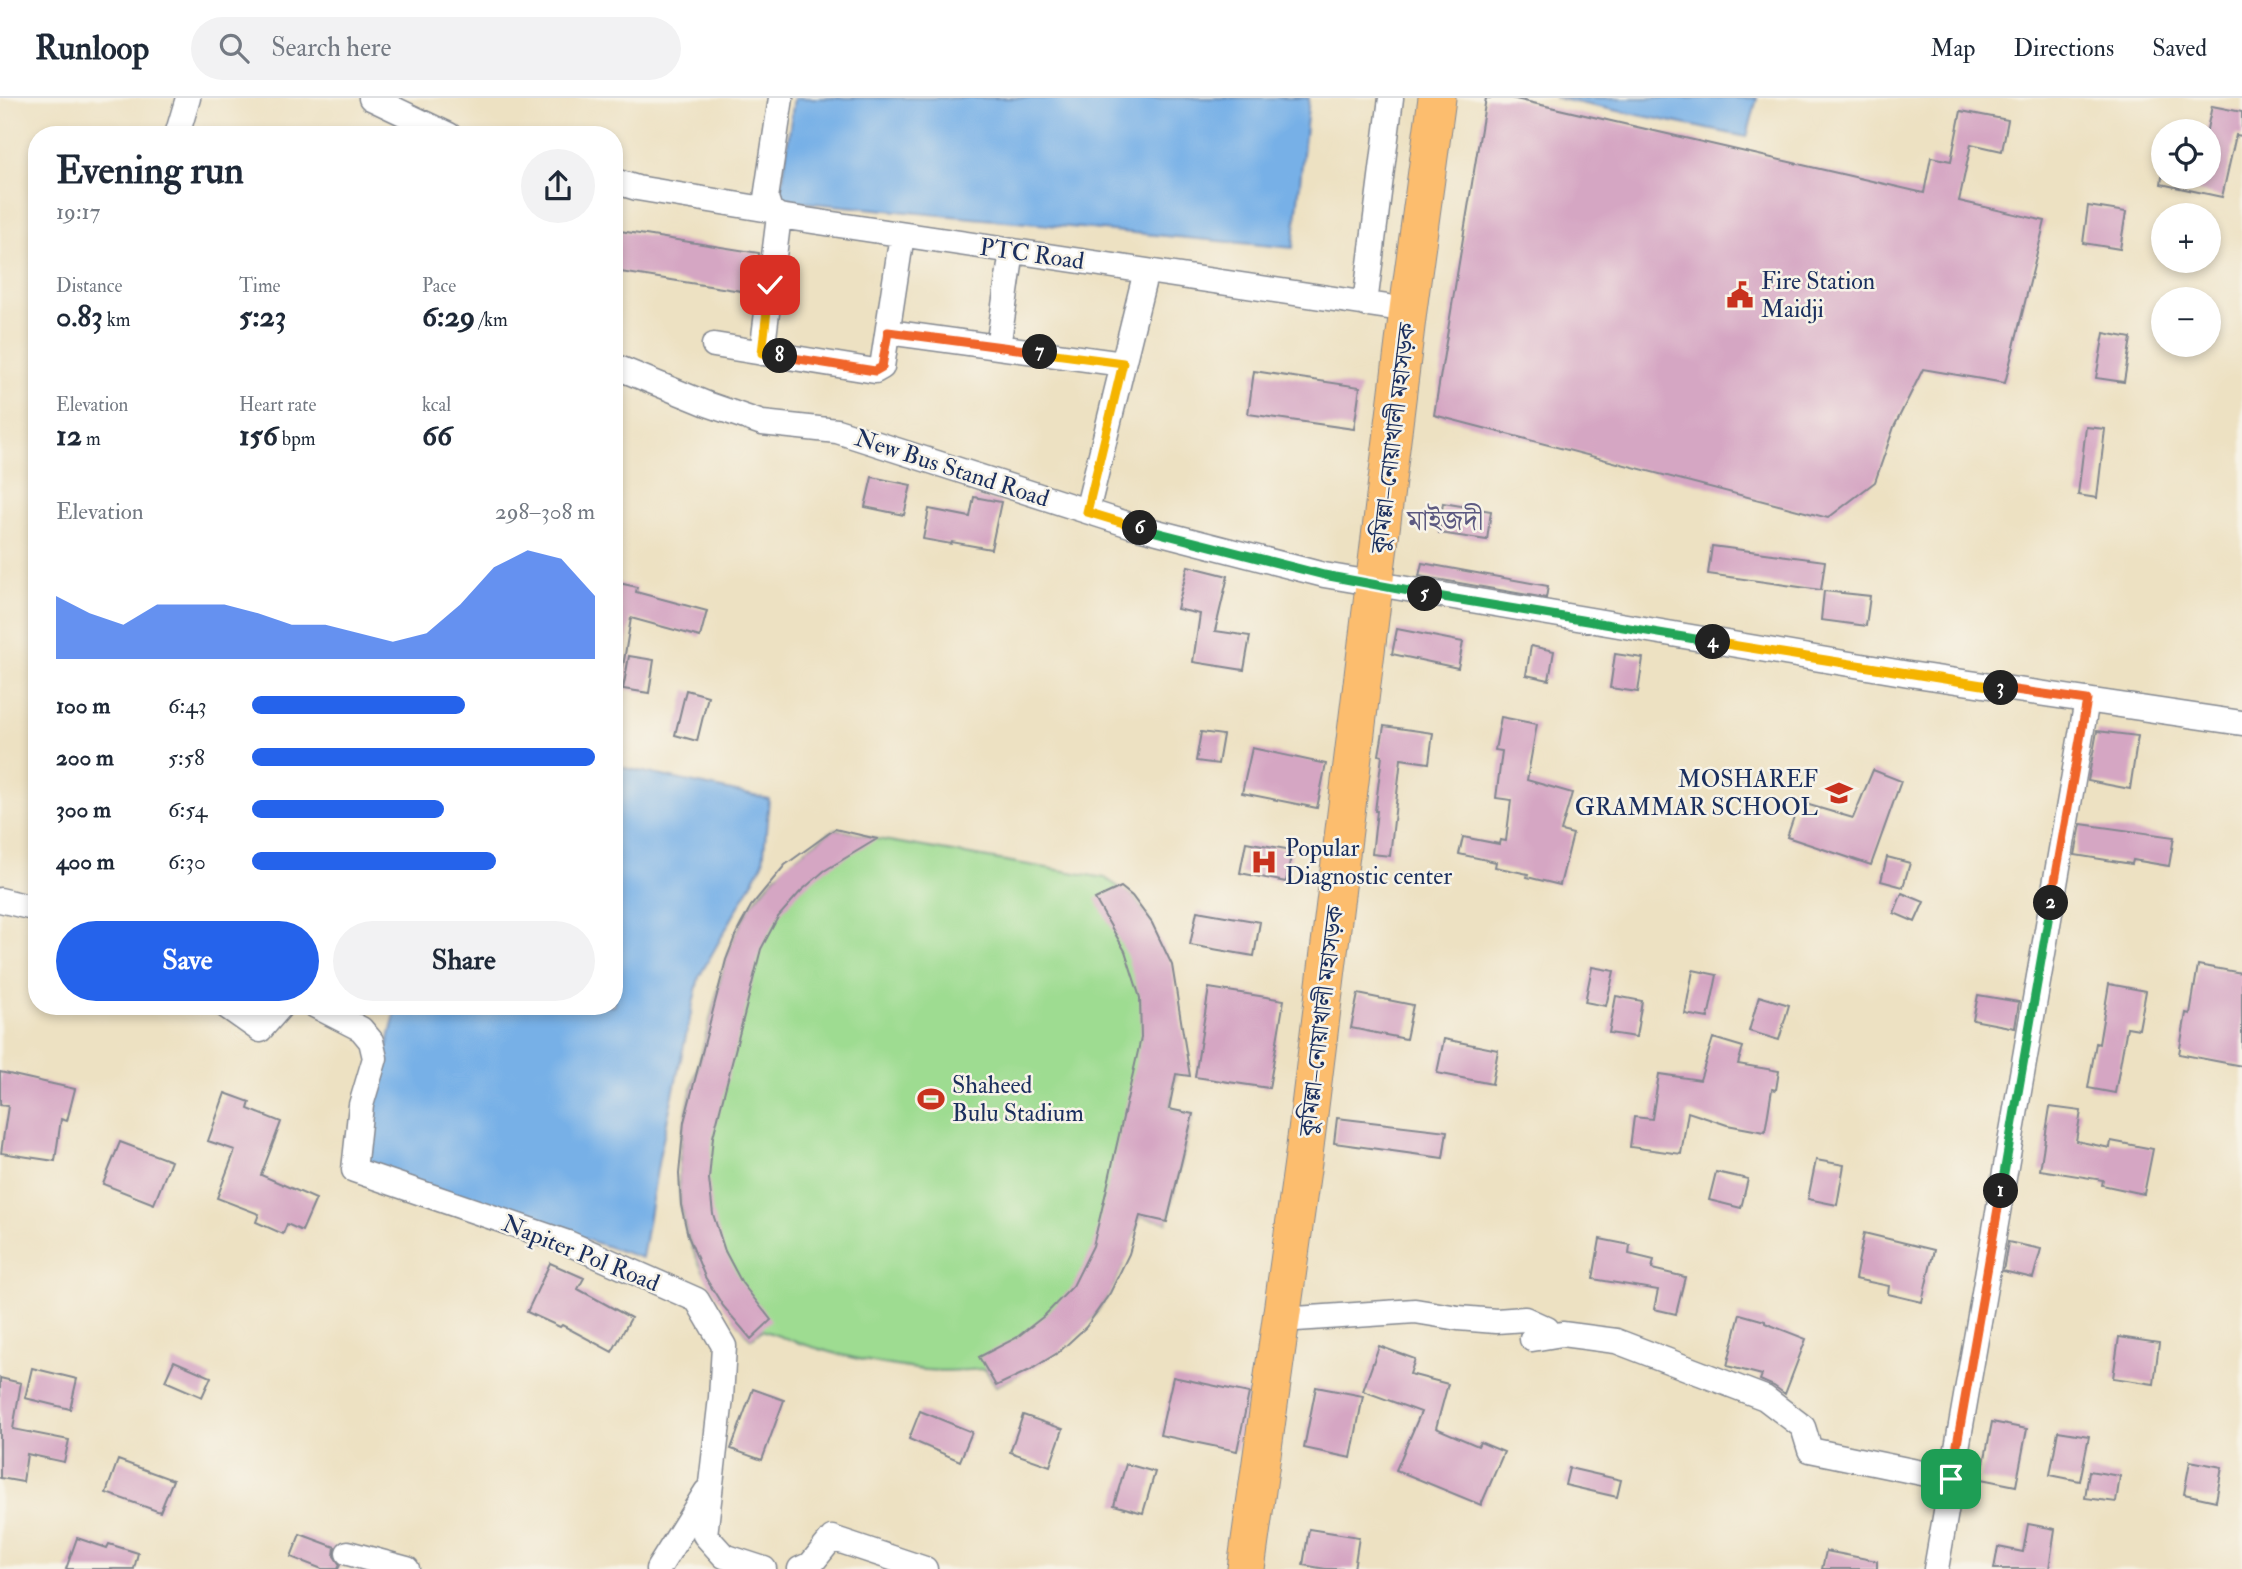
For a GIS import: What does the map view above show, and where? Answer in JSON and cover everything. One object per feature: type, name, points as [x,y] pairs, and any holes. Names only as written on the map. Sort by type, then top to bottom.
[{"type":"highway","name":"কুমিল্লা–নোয়াখালী মহাসড়ক","points":[[1246,1569],[1304,1155],[1408,310],[1437,98]]},
{"type":"street","points":[[180,126],[188,98]]},
{"type":"street","points":[[371,98],[430,126]]},
{"type":"street","points":[[762,353],[774,213],[766,198],[780,98]]},
{"type":"street","points":[[1365,304],[1391,98]]},
{"type":"street","name":"PTC Road","points":[[623,184],[902,235],[1408,310]]},
{"type":"street","points":[[714,345],[875,371],[882,367],[902,235]]},
{"type":"street","points":[[998,347],[1012,251]]},
{"type":"street","points":[[1087,512],[1146,271]]},
{"type":"street","points":[[888,332],[1123,363]]},
{"type":"street","name":"New Bus Stand Road","points":[[623,370],[762,423],[836,431],[1130,525],[1324,575],[1375,586],[1909,674],[2242,723]]},
{"type":"street","points":[[1936,1569],[2087,700]]},
{"type":"street","points":[[0,900],[28,907]]},
{"type":"street","points":[[239,1015],[260,1030],[273,1015]]},
{"type":"street","name":"Napiter Pol Road","points":[[334,1015],[361,1029],[372,1041],[375,1058],[361,1105],[354,1170],[568,1243],[697,1300],[723,1346],[721,1398],[705,1535],[724,1556],[764,1569]]},
{"type":"street","points":[[1281,1320],[1415,1311],[1483,1320],[1525,1319],[1548,1329],[1532,1339],[1563,1334],[1616,1341],[1765,1398],[1803,1427],[1810,1450],[1951,1479]]},
{"type":"street","points":[[658,1569],[710,1485]]},
{"type":"street","points":[[800,1569],[811,1564],[832,1538],[925,1569]]},
{"type":"street","points":[[348,1553],[407,1569]]},
{"type":"green space","name":"Shaheed Bulu Stadium","points":[[835,829],[877,839],[1105,878],[1132,896],[1152,923],[1177,1069],[1169,1109],[1193,1114],[1167,1222],[1140,1216],[1118,1276],[1090,1320],[1052,1355],[996,1386],[985,1369],[932,1371],[883,1364],[822,1350],[762,1330],[751,1339],[707,1278],[688,1236],[679,1184],[683,1131],[694,1079],[735,936],[750,908],[768,884],[799,855]]},
{"type":"water","points":[[794,98],[1309,98],[1293,248],[780,200]]},
{"type":"water","points":[[1554,98],[1757,98],[1747,137]]},
{"type":"water","points":[[623,767],[769,799],[763,863],[699,977],[659,1158],[642,1258],[359,1164],[395,1015],[623,1015]]},
{"type":"building","name":"Fire Station Maidji","points":[[1486,98],[1511,98],[1924,193],[1931,157],[1951,161],[1961,111],[2008,120],[2002,151],[1971,144],[1959,201],[2045,221],[2005,383],[1923,369],[1894,427],[1875,482],[1828,518],[1434,415]]},
{"type":"building","points":[[2212,106],[2242,112],[2242,136],[2236,135],[2222,197],[2184,189],[2221,189],[2221,119],[2209,119]]},
{"type":"building","points":[[2088,206],[2126,212],[2120,249],[2083,243]]},
{"type":"building","points":[[623,231],[759,253],[754,293],[623,272]]},
{"type":"building","points":[[2104,333],[2131,338],[2124,382],[2096,378]]},
{"type":"building","points":[[1254,371],[1360,387],[1354,429],[1248,414]]},
{"type":"building","points":[[2086,427],[2105,429],[2097,498],[2078,495]]},
{"type":"building","points":[[872,477],[911,485],[904,515],[865,507]]},
{"type":"building","points":[[974,497],[1001,502],[991,549],[923,539],[929,509],[970,517]]},
{"type":"building","points":[[1443,503],[1491,511],[1487,540],[1439,533]]},
{"type":"building","points":[[1712,546],[1825,561],[1821,590],[1708,574]]},
{"type":"building","points":[[1422,563],[1548,586],[1546,598],[1419,576]]},
{"type":"building","points":[[1188,566],[1228,576],[1215,631],[1250,636],[1244,670],[1193,662],[1200,614],[1177,609]]},
{"type":"building","points":[[623,584],[637,587],[636,592],[707,611],[700,637],[631,618],[623,667]]},
{"type":"building","points":[[1824,591],[1870,596],[1866,626],[1821,620]]},
{"type":"building","points":[[1397,629],[1463,642],[1458,668],[1392,654]]},
{"type":"building","points":[[1531,646],[1554,651],[1549,680],[1526,675]]},
{"type":"building","points":[[1615,654],[1643,658],[1638,692],[1610,688]]},
{"type":"building","points":[[629,656],[654,660],[649,693],[623,689]]},
{"type":"building","points":[[686,690],[708,696],[697,741],[675,735]]},
{"type":"building","points":[[1501,717],[1537,724],[1527,780],[1572,793],[1561,831],[1573,834],[1560,885],[1495,867],[1496,862],[1459,854],[1463,837],[1499,844],[1500,840],[1506,841],[1511,800],[1496,798],[1502,751],[1495,750]]},
{"type":"building","points":[[1384,726],[1433,733],[1429,763],[1401,759],[1390,856],[1372,854],[1382,756],[1379,755]]},
{"type":"building","points":[[2097,731],[2138,736],[2130,789],[2088,781]]},
{"type":"building","points":[[1201,732],[1223,735],[1218,764],[1196,761]]},
{"type":"building","points":[[1252,748],[1326,764],[1317,808],[1242,793]]},
{"type":"building","points":[[1873,770],[1901,781],[1871,865],[1787,837],[1799,802],[1853,818]]},
{"type":"building","points":[[2081,824],[2174,837],[2169,866],[2133,860],[2132,864],[2075,855]]},
{"type":"building","points":[[835,829],[877,839],[824,871],[801,891],[778,917],[761,949],[713,1137],[709,1179],[713,1214],[725,1251],[742,1283],[771,1320],[751,1339],[723,1306],[705,1277],[688,1236],[681,1205],[679,1174],[684,1122],[726,960],[736,934],[751,906],[785,865]]},
{"type":"building","points":[[1246,842],[1292,850],[1286,882],[1240,873]]},
{"type":"building","points":[[1887,857],[1910,863],[1903,887],[1881,881]]},
{"type":"building","points":[[1121,887],[1132,896],[1152,923],[1172,965],[1190,1076],[1176,1074],[1169,1109],[1193,1114],[1167,1222],[1140,1216],[1129,1254],[1110,1293],[1086,1327],[1059,1352],[996,1386],[979,1357],[1016,1338],[1044,1316],[1073,1286],[1093,1246],[1141,1038],[1140,998],[1125,951],[1095,899]]},
{"type":"building","points":[[1902,893],[1924,902],[1915,922],[1894,913]]},
{"type":"building","points":[[1197,911],[1260,922],[1254,956],[1190,945]]},
{"type":"building","points":[[2198,965],[2242,973],[2242,1066],[2179,1054],[2186,1013],[2190,1014]]},
{"type":"building","points":[[1592,967],[1614,971],[1606,1006],[1585,1002]]},
{"type":"building","points":[[1693,970],[1717,975],[1708,1018],[1685,1014]]},
{"type":"building","points":[[2109,984],[2146,991],[2139,1029],[2127,1027],[2115,1093],[2088,1088]]},
{"type":"building","points":[[1209,988],[1284,1000],[1269,1088],[1195,1077]]},
{"type":"building","points":[[1358,994],[1413,1005],[1406,1039],[1351,1028]]},
{"type":"building","points":[[1978,995],[2019,1002],[2015,1028],[1973,1020]]},
{"type":"building","points":[[1616,996],[1642,1001],[1636,1037],[1609,1033]]},
{"type":"building","points":[[1759,996],[1789,1005],[1779,1040],[1749,1031]]},
{"type":"building","points":[[1713,1038],[1743,1047],[1738,1064],[1779,1071],[1776,1090],[1772,1089],[1765,1132],[1727,1125],[1688,1112],[1681,1154],[1630,1147],[1634,1117],[1652,1119],[1659,1074],[1700,1080]]},
{"type":"building","points":[[1444,1039],[1498,1050],[1492,1084],[1437,1073]]},
{"type":"building","points":[[0,1072],[75,1089],[67,1121],[61,1119],[55,1161],[1,1153],[8,1106],[0,1105]]},
{"type":"building","points":[[225,1093],[250,1102],[248,1109],[281,1122],[261,1175],[316,1199],[302,1231],[287,1224],[283,1234],[256,1222],[259,1214],[217,1198],[235,1150],[208,1141]]},
{"type":"building","points":[[2050,1107],[2081,1111],[2076,1141],[2110,1148],[2111,1141],[2153,1149],[2144,1194],[2102,1185],[2103,1180],[2040,1170]]},
{"type":"building","points":[[1337,1118],[1447,1131],[1443,1158],[1334,1143]]},
{"type":"building","points":[[120,1142],[171,1161],[154,1204],[103,1184]]},
{"type":"building","points":[[1816,1160],[1844,1165],[1837,1205],[1808,1199]]},
{"type":"building","points":[[1716,1172],[1748,1179],[1741,1208],[1709,1200]]},
{"type":"building","points":[[1864,1233],[1934,1250],[1922,1302],[1888,1294],[1889,1286],[1855,1279]]},
{"type":"building","points":[[1600,1239],[1630,1245],[1629,1254],[1654,1260],[1652,1269],[1685,1277],[1676,1314],[1654,1309],[1658,1290],[1593,1279]]},
{"type":"building","points":[[2008,1242],[2041,1249],[2033,1278],[2003,1271]]},
{"type":"building","points":[[550,1263],[584,1278],[578,1289],[631,1318],[612,1352],[562,1325],[560,1327],[527,1312]]},
{"type":"building","points":[[1740,1314],[1765,1321],[1806,1339],[1785,1394],[1760,1380],[1762,1375],[1727,1366]]},
{"type":"building","points":[[2119,1337],[2159,1343],[2154,1384],[2113,1378]]},
{"type":"building","points":[[1379,1346],[1415,1359],[1410,1374],[1448,1384],[1436,1428],[1478,1446],[1480,1442],[1504,1452],[1481,1505],[1396,1470],[1421,1412],[1363,1391]]},
{"type":"building","points":[[174,1361],[211,1377],[202,1397],[165,1381]]},
{"type":"building","points":[[32,1368],[77,1379],[70,1409],[25,1398]]},
{"type":"building","points":[[1173,1377],[1249,1393],[1237,1451],[1160,1435]]},
{"type":"building","points":[[0,1378],[21,1383],[13,1429],[69,1440],[64,1462],[27,1454],[23,1482],[0,1478]]},
{"type":"building","points":[[1316,1387],[1363,1396],[1351,1458],[1304,1448]]},
{"type":"building","points":[[753,1389],[784,1400],[762,1460],[731,1449]]},
{"type":"building","points":[[920,1411],[972,1432],[960,1461],[909,1439]]},
{"type":"building","points":[[1023,1415],[1063,1429],[1050,1466],[1010,1452]]},
{"type":"building","points":[[1992,1422],[2027,1429],[2016,1486],[1981,1479]]},
{"type":"building","points":[[2058,1431],[2089,1436],[2080,1481],[2050,1475]]},
{"type":"building","points":[[118,1460],[173,1480],[160,1512],[106,1493]]},
{"type":"building","points":[[2190,1461],[2222,1467],[2216,1501],[2184,1494]]},
{"type":"building","points":[[1126,1464],[1155,1472],[1143,1513],[1114,1505]]},
{"type":"building","points":[[1569,1468],[1621,1480],[1617,1497],[1565,1485]]},
{"type":"building","points":[[2089,1471],[2120,1476],[2116,1502],[2085,1498]]},
{"type":"building","points":[[2028,1524],[2055,1529],[2049,1569],[1994,1569],[1998,1547],[2023,1552]]},
{"type":"building","points":[[1309,1529],[1359,1537],[1354,1569],[1326,1569],[1303,1565]]},
{"type":"building","points":[[300,1534],[335,1547],[334,1556],[340,1565],[338,1569],[322,1569],[291,1557]]},
{"type":"building","points":[[77,1538],[107,1548],[109,1544],[138,1553],[134,1569],[66,1569]]},
{"type":"building","points":[[1826,1551],[1877,1561],[1877,1569],[1822,1569]]},
{"type":"place","name":"Fire Station Maidji","points":[[1740,295]]},
{"type":"place","name":"MOSHAREF GRAMMAR SCHOOL","points":[[1839,793]]},
{"type":"place","name":"Popular Diagnostic center","points":[[1264,862]]},
{"type":"place","name":"Shaheed Bulu Stadium","points":[[931,1099]]},
{"type":"district","name":"মাইজদী","points":[[1445,520]]},
{"type":"route","points":[[770,285],[762,353],[875,371],[882,367],[885,360],[888,332],[1123,363],[1087,512],[1375,586],[1909,674],[2087,700],[1951,1479]]}]
